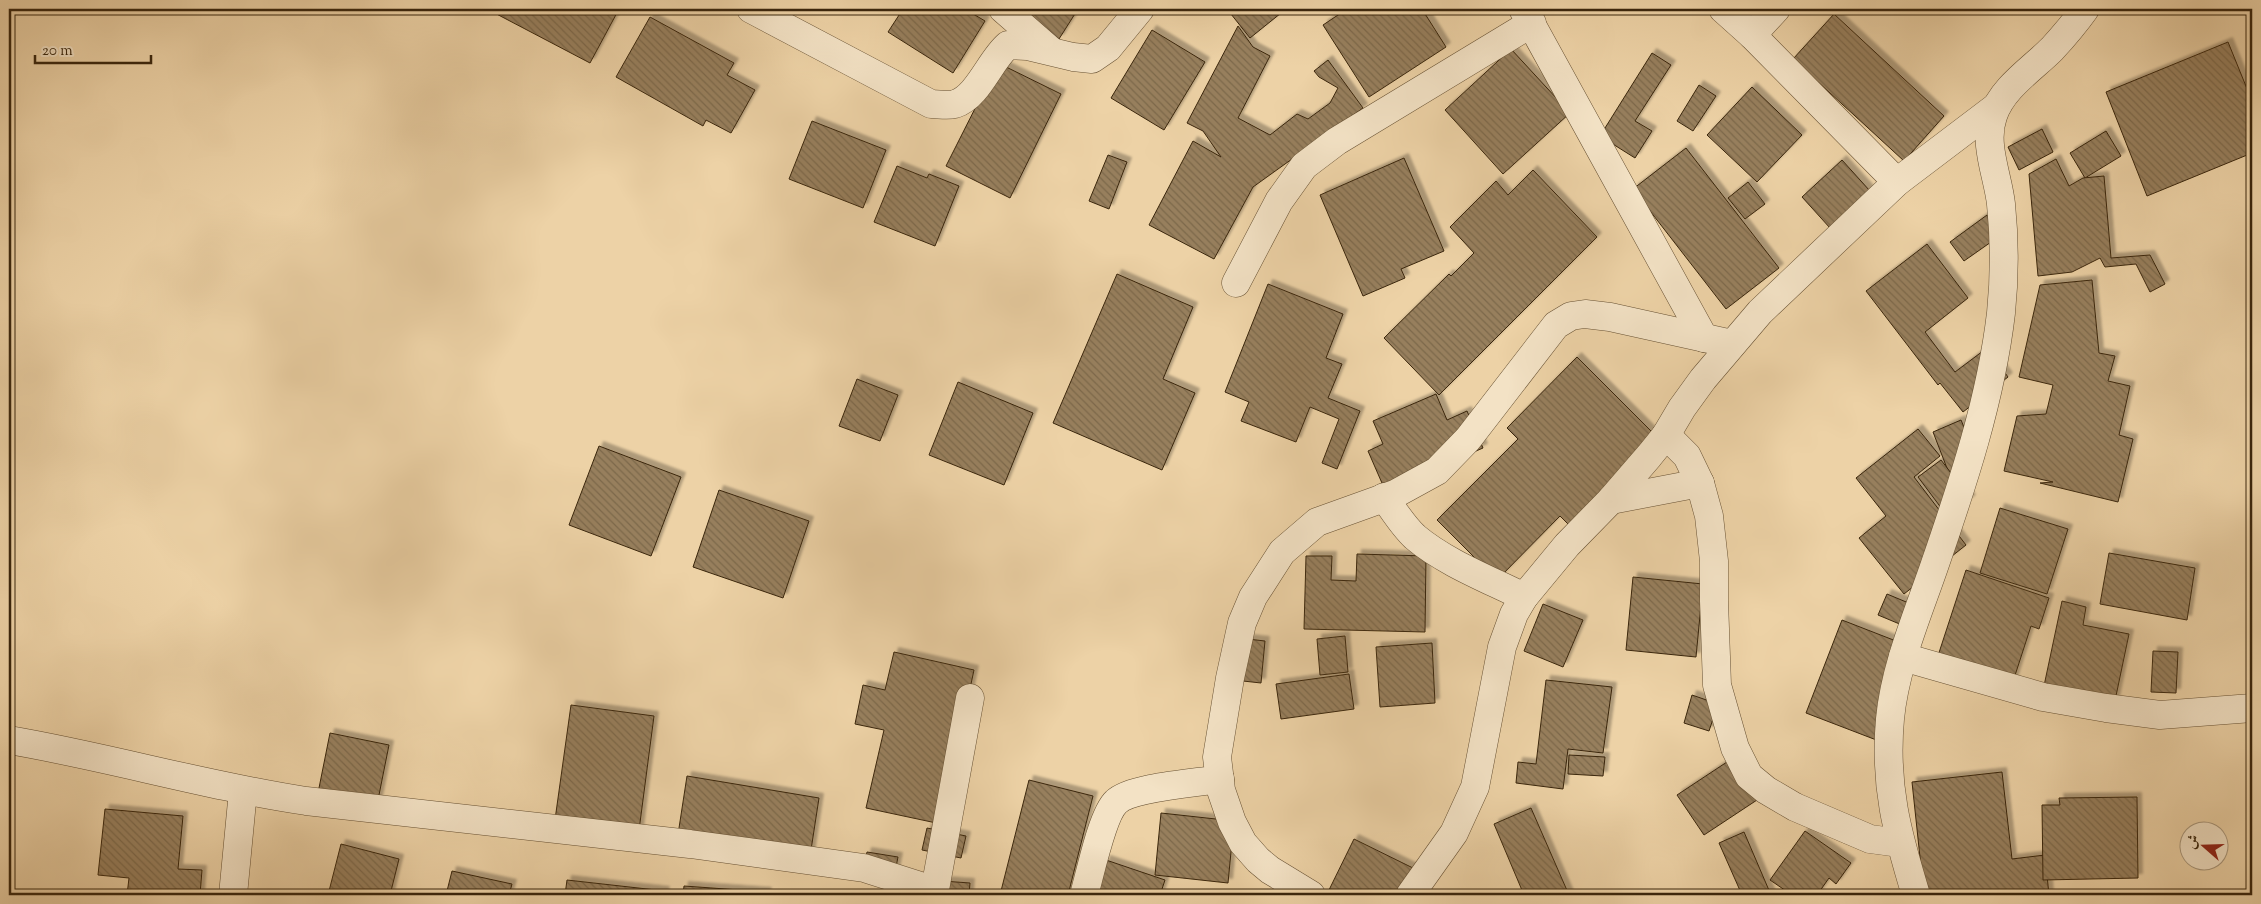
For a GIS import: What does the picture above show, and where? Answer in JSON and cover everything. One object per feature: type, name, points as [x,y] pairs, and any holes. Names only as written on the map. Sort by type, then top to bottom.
[{"type":"street","points":[[751,9],[931,104],[948,105],[957,103],[974,89],[1008,45],[1027,46],[1092,59],[1108,48],[1140,9]]},
{"type":"street","points":[[1003,9],[1053,52]]},
{"type":"street","points":[[1723,9],[1752,35],[1897,182]]},
{"type":"street","points":[[1752,35],[1776,9]]},
{"type":"street","points":[[1410,895],[1454,833],[1475,787],[1502,647],[1514,614],[1524,597],[1567,545],[1611,500],[1666,435],[1702,379],[1760,312],[1897,182],[1996,107],[2016,84],[2052,49],[2085,9]]},
{"type":"street","points":[[1236,283],[1279,201],[1290,183],[1309,162],[1528,16],[1704,338]]},
{"type":"street","points":[[1916,895],[1900,843],[1890,799],[1888,757],[1890,717],[1903,657],[1943,543],[1975,438],[1993,363],[2006,266],[2000,202],[1990,144],[1990,131],[1996,107]]},
{"type":"street","points":[[1311,895],[1270,870],[1258,860],[1243,842],[1232,822],[1221,790],[1217,757],[1230,678],[1242,623],[1253,597],[1282,552],[1317,522],[1395,494],[1437,471],[1468,439],[1556,325],[1571,316],[1585,314],[1610,317],[1732,344]]},
{"type":"street","points":[[1666,435],[1687,456],[1700,483],[1709,516],[1714,561],[1717,685],[1735,748],[1749,776],[1766,790],[1795,807],[1870,839],[1900,843]]},
{"type":"street","points":[[1611,500],[1700,483]]},
{"type":"street","points":[[1384,497],[1400,520],[1416,537],[1463,567],[1524,597]]},
{"type":"street","points":[[1903,657],[2043,697],[2106,708],[2160,715],[2252,708]]},
{"type":"street","points":[[9,740],[47,746],[243,791],[306,801],[690,844],[864,868],[933,893],[970,698]]},
{"type":"street","points":[[1084,895],[1103,829],[1115,802],[1136,792],[1220,779]]},
{"type":"street","points":[[233,895],[243,791]]},
{"type":"building","points":[[487,9],[619,9],[590,63]]},
{"type":"building","points":[[903,9],[965,9],[985,21],[953,73],[888,32]]},
{"type":"building","points":[[1013,9],[1078,9],[1059,39]]},
{"type":"building","points":[[1227,9],[1286,9],[1250,38]]},
{"type":"building","points":[[1347,9],[1422,9],[1446,47],[1369,97],[1323,25]]},
{"type":"building","points":[[1834,14],[1944,116],[1904,161],[1793,59]]},
{"type":"building","points":[[650,17],[734,63],[727,75],[755,90],[731,133],[706,120],[703,126],[616,77]]},
{"type":"building","points":[[1238,26],[1253,47],[1270,56],[1238,118],[1270,135],[1297,114],[1308,119],[1330,103],[1338,88],[1319,77],[1314,71],[1328,60],[1363,108],[1253,187],[1214,259],[1149,225],[1193,141],[1221,157],[1203,131],[1187,123]]},
{"type":"building","points":[[1152,30],[1205,62],[1164,130],[1111,98]]},
{"type":"building","points":[[2228,42],[2252,101],[2252,153],[2147,196],[2106,92]]},
{"type":"building","points":[[1511,49],[1570,113],[1503,174],[1445,110]]},
{"type":"building","points":[[1652,53],[1671,65],[1635,121],[1652,131],[1635,158],[1600,136]]},
{"type":"building","points":[[998,63],[1061,94],[1010,198],[946,166]]},
{"type":"building","points":[[1699,85],[1716,96],[1693,131],[1677,121]]},
{"type":"building","points":[[1752,87],[1802,135],[1757,182],[1707,135]]},
{"type":"building","points":[[812,121],[886,150],[863,208],[789,179]]},
{"type":"building","points":[[2042,129],[2053,152],[2019,170],[2008,147]]},
{"type":"building","points":[[2106,131],[2121,156],[2085,178],[2070,153]]},
{"type":"building","points":[[1686,148],[1779,268],[1726,309],[1633,189]]},
{"type":"building","points":[[1108,155],[1127,162],[1109,209],[1089,201]]},
{"type":"building","points":[[1404,158],[1444,251],[1401,269],[1405,278],[1363,296],[1320,195]]},
{"type":"building","points":[[2056,159],[2069,186],[2083,178],[2104,176],[2111,258],[2150,255],[2165,284],[2150,292],[2136,264],[2105,267],[2100,258],[2072,272],[2038,276],[2029,174]]},
{"type":"building","points":[[1842,160],[1870,191],[1830,228],[1802,197]]},
{"type":"building","points":[[897,166],[927,178],[929,174],[959,186],[935,246],[874,222]]},
{"type":"building","points":[[1533,170],[1597,237],[1439,395],[1384,338],[1449,274],[1451,276],[1474,253],[1450,227],[1496,181],[1508,195]]},
{"type":"building","points":[[1748,182],[1765,204],[1745,219],[1728,198]]},
{"type":"building","points":[[1987,215],[2001,235],[1964,261],[1950,242]]},
{"type":"building","points":[[1927,244],[1968,298],[1925,332],[1955,372],[1987,348],[2008,377],[1963,412],[1940,383],[1938,385],[1866,291]]},
{"type":"building","points":[[1117,274],[1193,307],[1163,379],[1195,393],[1162,470],[1053,423]]},
{"type":"building","points":[[2092,280],[2099,353],[2115,356],[2108,381],[2130,386],[2119,435],[2133,439],[2118,502],[2040,483],[2053,482],[2004,471],[2017,416],[2046,414],[2053,385],[2019,377],[2040,285]]},
{"type":"building","points":[[1268,284],[1343,314],[1326,358],[1342,364],[1328,398],[1360,411],[1337,469],[1322,463],[1339,419],[1310,407],[1296,442],[1241,421],[1249,402],[1225,392]]},
{"type":"building","points":[[1577,357],[1667,447],[1579,535],[1560,516],[1497,580],[1437,520],[1518,439],[1507,428]]},
{"type":"building","points":[[857,379],[898,395],[880,441],[839,426]]},
{"type":"building","points":[[958,382],[1033,413],[1004,485],[929,455]]},
{"type":"building","points":[[1436,394],[1447,420],[1467,411],[1483,448],[1385,490],[1368,451],[1383,444],[1373,421]]},
{"type":"building","points":[[1961,420],[1979,463],[1950,476],[1933,432]]},
{"type":"building","points":[[1918,429],[1940,456],[1914,477],[1966,545],[1904,594],[1859,538],[1886,516],[1856,478]]},
{"type":"building","points":[[599,446],[681,477],[651,556],[569,525]]},
{"type":"building","points":[[1941,460],[1971,499],[1948,517],[1918,477]]},
{"type":"building","points":[[719,490],[809,521],[783,598],[693,567]]},
{"type":"building","points":[[2000,508],[2068,529],[2047,594],[1980,573]]},
{"type":"building","points":[[2109,553],[2195,568],[2187,620],[2100,604]]},
{"type":"building","points":[[1357,554],[1426,556],[1425,632],[1304,629],[1306,556],[1332,556],[1331,580],[1356,581]]},
{"type":"building","points":[[1966,570],[2049,598],[2039,629],[2031,626],[2008,697],[1933,671]]},
{"type":"building","points":[[1633,577],[1703,584],[1696,657],[1626,650]]},
{"type":"building","points":[[1887,594],[1923,609],[1914,630],[1878,615]]},
{"type":"building","points":[[2062,601],[2086,607],[2083,625],[2129,634],[2112,715],[2041,700]]},
{"type":"building","points":[[1543,604],[1583,620],[1563,667],[1524,651]]},
{"type":"building","points":[[1842,620],[1914,648],[1879,741],[1806,713]]},
{"type":"building","points":[[1345,636],[1348,672],[1320,675],[1317,639]]},
{"type":"building","points":[[1239,638],[1265,641],[1261,683],[1234,680]]},
{"type":"building","points":[[1432,643],[1435,703],[1380,707],[1376,647]]},
{"type":"building","points":[[2153,651],[2178,652],[2176,693],[2151,692]]},
{"type":"building","points":[[894,652],[974,670],[941,824],[866,808],[884,730],[855,724],[863,685],[885,690]]},
{"type":"building","points":[[1349,674],[1354,709],[1281,719],[1276,684]]},
{"type":"building","points":[[1546,680],[1612,687],[1603,753],[1568,749],[1563,789],[1516,783],[1518,762],[1536,764]]},
{"type":"building","points":[[1692,695],[1718,704],[1709,731],[1684,723]]},
{"type":"building","points":[[571,705],[654,716],[638,838],[554,827]]},
{"type":"building","points":[[330,733],[389,745],[376,810],[317,798]]},
{"type":"building","points":[[1569,755],[1605,757],[1603,776],[1568,774]]},
{"type":"building","points":[[1733,758],[1760,798],[1704,835],[1677,795]]},
{"type":"building","points":[[2002,772],[2012,859],[2045,855],[2049,895],[1962,895],[1961,890],[1924,895],[1912,782]]},
{"type":"building","points":[[687,776],[819,798],[809,863],[677,841]]},
{"type":"building","points":[[1029,780],[1093,796],[1068,895],[1000,895]]},
{"type":"building","points":[[2137,797],[2138,878],[2043,880],[2042,805],[2060,805],[2059,798]]},
{"type":"building","points":[[1531,808],[1569,895],[1524,895],[1494,824]]},
{"type":"building","points":[[105,809],[183,816],[178,869],[202,870],[200,895],[127,895],[129,878],[98,875]]},
{"type":"building","points":[[1161,813],[1234,821],[1228,883],[1155,875]]},
{"type":"building","points":[[927,828],[966,836],[961,858],[922,850]]},
{"type":"building","points":[[1805,831],[1851,863],[1836,884],[1829,878],[1817,895],[1792,895],[1770,880]]},
{"type":"building","points":[[1744,832],[1771,895],[1742,895],[1719,843]]},
{"type":"building","points":[[1354,839],[1415,869],[1403,895],[1333,895],[1328,892]]},
{"type":"building","points":[[341,844],[399,859],[390,895],[328,895]]},
{"type":"building","points":[[867,852],[898,857],[894,877],[863,872]]},
{"type":"building","points":[[1106,860],[1165,880],[1160,895],[1095,895]]},
{"type":"building","points":[[452,871],[512,884],[509,895],[446,895]]},
{"type":"building","points":[[915,879],[970,883],[969,895],[913,895]]},
{"type":"building","points":[[567,880],[665,891],[664,895],[565,895]]},
{"type":"building","points":[[684,886],[767,892],[766,895],[683,895]]}]
